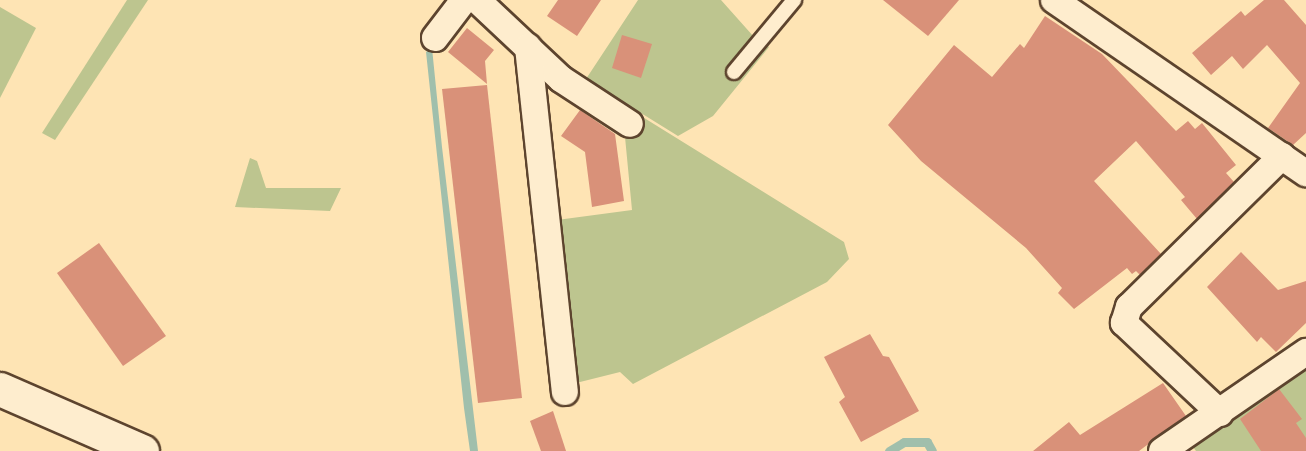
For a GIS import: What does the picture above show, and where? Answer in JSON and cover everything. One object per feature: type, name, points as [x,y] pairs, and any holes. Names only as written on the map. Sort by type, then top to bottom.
[{"type":"street","points":[[435,38],[464,0]]},
{"type":"street","points":[[477,0],[561,79],[630,124]]},
{"type":"street","points":[[1057,1],[1306,173]]},
{"type":"street","points":[[528,47],[565,392]]},
{"type":"street","points":[[1220,413],[1124,323],[1129,307],[1175,266],[1282,156]]},
{"type":"street","points":[[1162,451],[1306,352]]},
{"type":"street","points":[[0,389],[142,451]]},
{"type":"lane","points":[[734,72],[794,0]]},
{"type":"green space","points":[[127,0],[148,0],[55,140],[42,133]]},
{"type":"green space","points":[[638,0],[721,0],[754,37],[769,47],[713,116],[678,136],[586,79]]},
{"type":"green space","points":[[0,7],[36,28],[0,98]]},
{"type":"green space","points":[[641,116],[844,242],[849,259],[827,282],[633,384],[620,372],[576,383],[557,220],[632,210],[625,137]]},
{"type":"green space","points":[[250,158],[257,161],[266,188],[341,188],[330,211],[235,207]]},
{"type":"green space","points":[[1306,361],[1306,451],[1196,451],[1190,443]]},
{"type":"shaded area","points":[[432,48],[478,451],[470,451],[464,408],[426,52]]},
{"type":"building","points":[[558,0],[601,0],[577,36],[547,16]]},
{"type":"building","points":[[883,0],[959,0],[928,36]]},
{"type":"building","points":[[1264,0],[1284,0],[1306,25],[1306,133],[1293,145],[1268,128],[1300,83],[1267,45],[1243,69],[1232,56],[1211,75],[1192,53],[1241,11],[1245,16]]},
{"type":"building","points":[[1045,16],[1102,54],[1176,131],[1188,121],[1195,129],[1202,123],[1236,165],[1226,173],[1234,182],[1197,219],[1181,200],[1185,197],[1136,141],[1094,181],[1161,254],[1140,275],[1136,271],[1132,274],[1127,268],[1074,309],[1058,293],[1062,288],[1026,248],[921,161],[888,125],[954,45],[992,77],[1020,44],[1024,48]]},
{"type":"building","points":[[467,28],[494,50],[485,61],[487,84],[448,52]]},
{"type":"building","points":[[622,35],[652,44],[641,78],[612,68]]},
{"type":"building","points":[[487,85],[522,398],[478,403],[442,89]]},
{"type":"building","points":[[580,110],[615,134],[624,201],[592,207],[585,152],[561,136]]},
{"type":"building","points":[[99,243],[166,336],[123,366],[57,273]]},
{"type":"building","points":[[1241,252],[1278,290],[1306,281],[1306,323],[1276,352],[1261,337],[1257,342],[1207,287]]},
{"type":"building","points":[[870,334],[883,356],[889,357],[919,411],[861,442],[839,402],[845,397],[824,357]]},
{"type":"building","points":[[1163,383],[1186,416],[1139,451],[1033,451],[1069,422],[1080,435]]},
{"type":"building","points":[[1279,389],[1302,419],[1296,423],[1306,438],[1306,451],[1261,451],[1240,419]]},
{"type":"building","points":[[553,411],[566,451],[541,451],[530,421]]},
{"type":"waterway","points":[[889,451],[904,442],[927,442],[932,451]]}]
